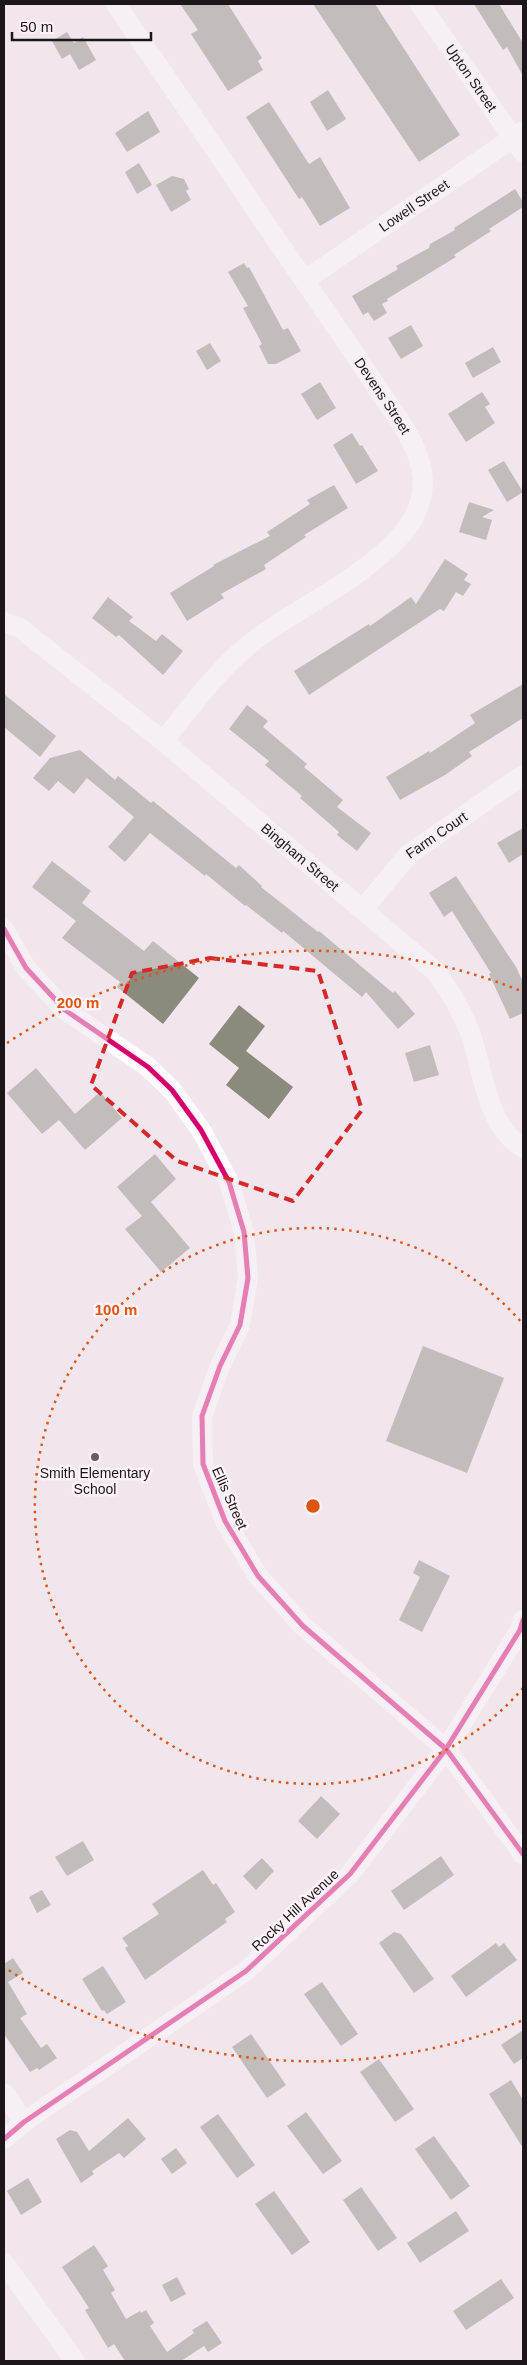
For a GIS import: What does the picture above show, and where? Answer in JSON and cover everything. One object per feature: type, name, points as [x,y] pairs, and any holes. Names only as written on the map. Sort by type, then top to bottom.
[{"type":"street","name":"Devens Street","points":[[116,4],[400,421],[417,449],[422,480],[418,507],[404,532],[380,556],[255,640],[224,666],[163,741]]},
{"type":"street","name":"Upton Street","points":[[420,4],[520,140]]},
{"type":"street","name":"Lowell Street","points":[[305,280],[520,140]]},
{"type":"street","name":"Bingham Street","points":[[4,622],[20,628],[163,741],[364,909],[436,972],[454,996],[470,1033],[486,1093],[499,1124],[516,1144],[523,1148]]},
{"type":"street","name":"Farm Court","points":[[364,909],[408,854],[523,775]]},
{"type":"street","name":"Ellis Street","points":[[4,929],[26,968],[65,1010],[148,1068],[172,1090],[201,1130],[229,1182],[244,1232],[248,1278],[240,1325],[220,1366],[202,1416],[203,1464],[226,1522],[258,1576],[303,1626],[446,1749],[523,1854]]},
{"type":"street","name":"Rocky Hill Avenue","points":[[4,2138],[24,2122],[246,1971],[350,1874],[446,1749],[520,1630],[523,1620]]},
{"type":"street","points":[[4,2093],[24,2122]]},
{"type":"street","points":[[4,2263],[75,2361]]},
{"type":"highlighted area","points":[[210,958],[318,971],[362,1110],[293,1201],[177,1161],[91,1085],[132,973]]},
{"type":"building","points":[[180,4],[228,4],[262,58],[258,61],[263,70],[228,91],[191,34],[198,30]]},
{"type":"building","points":[[313,4],[375,4],[460,135],[419,162]]},
{"type":"building","points":[[474,4],[499,4],[523,43],[523,76],[507,47],[503,50]]},
{"type":"building","points":[[67,32],[74,43],[83,37],[96,60],[79,70],[70,54],[62,59],[52,41]]},
{"type":"building","points":[[328,90],[346,119],[327,131],[310,102]]},
{"type":"building","points":[[269,102],[309,164],[320,157],[350,208],[320,226],[302,197],[299,199],[246,117]]},
{"type":"building","points":[[148,111],[160,132],[127,152],[115,133]]},
{"type":"building","points":[[139,163],[152,185],[137,194],[125,172]]},
{"type":"building","points":[[172,176],[184,179],[189,189],[186,191],[191,200],[171,212],[156,185]]},
{"type":"building","points":[[515,189],[523,202],[523,207],[454,255],[456,257],[387,299],[388,301],[382,304],[387,313],[374,321],[368,312],[363,315],[352,296],[398,269],[396,266],[429,248],[430,244],[455,230],[454,228]]},
{"type":"building","points":[[244,263],[247,268],[249,267],[283,330],[288,328],[301,351],[276,364],[268,364],[259,346],[262,344],[243,308],[248,306],[228,272]]},
{"type":"building","points":[[411,325],[423,346],[401,359],[388,338]]},
{"type":"building","points":[[210,343],[221,361],[207,370],[196,351]]},
{"type":"building","points":[[493,347],[501,362],[473,378],[465,363]]},
{"type":"building","points":[[320,382],[336,408],[317,420],[301,394]]},
{"type":"building","points":[[482,392],[490,404],[485,407],[495,423],[466,442],[448,414]]},
{"type":"building","points":[[352,433],[378,471],[356,484],[333,445]]},
{"type":"building","points":[[504,461],[523,492],[507,502],[488,470]]},
{"type":"building","points":[[334,485],[348,508],[304,535],[306,537],[264,565],[266,569],[221,594],[224,598],[187,621],[170,593],[213,565],[270,536],[267,532],[310,504],[307,500]]},
{"type":"building","points":[[469,502],[494,510],[482,517],[492,520],[486,540],[459,532]]},
{"type":"building","points":[[445,559],[468,574],[464,580],[471,584],[463,596],[456,592],[444,611],[440,609],[309,695],[294,671],[369,624],[370,626],[411,597],[416,604]]},
{"type":"building","points":[[108,597],[133,617],[129,621],[156,641],[162,634],[183,651],[163,675],[119,635],[116,637],[92,618]]},
{"type":"building","points":[[523,684],[523,718],[469,752],[472,756],[445,775],[400,800],[386,777],[429,751],[430,753],[475,723],[470,715]]},
{"type":"building","points":[[4,694],[56,736],[40,757],[4,727]]},
{"type":"building","points":[[247,705],[268,721],[263,727],[307,764],[304,767],[343,800],[337,807],[371,833],[357,851],[337,835],[339,832],[300,798],[302,796],[265,765],[269,761],[229,729]]},
{"type":"building","points":[[80,750],[115,780],[118,776],[151,803],[153,801],[236,868],[239,865],[261,887],[319,931],[393,993],[395,991],[415,1014],[398,1029],[366,992],[362,997],[283,931],[282,933],[245,906],[206,874],[205,876],[150,833],[125,862],[108,847],[134,817],[87,778],[74,794],[58,781],[49,791],[33,778],[50,758]]},
{"type":"building","points":[[523,828],[523,854],[509,863],[497,843]]},
{"type":"building","points":[[52,861],[91,891],[82,903],[144,951],[153,941],[199,978],[163,1024],[117,987],[120,982],[62,938],[76,921],[32,887]]},
{"type":"building","points":[[456,876],[516,967],[523,982],[523,1013],[510,1019],[489,974],[491,973],[452,911],[444,917],[429,893]]},
{"type":"building","points":[[239,1005],[265,1026],[246,1051],[293,1087],[269,1119],[226,1085],[239,1068],[209,1044]]},
{"type":"building","points":[[430,1045],[439,1075],[414,1082],[405,1053]]},
{"type":"building","points":[[36,1068],[75,1114],[100,1092],[122,1118],[85,1150],[59,1120],[42,1134],[7,1093]]},
{"type":"building","points":[[155,1154],[176,1179],[151,1202],[190,1248],[161,1272],[125,1229],[142,1216],[117,1187]]},
{"type":"building","points":[[423,1346],[504,1378],[467,1473],[386,1441]]},
{"type":"building","points":[[419,1560],[450,1576],[422,1632],[399,1620],[420,1577],[413,1573]]},
{"type":"building","points":[[321,1796],[340,1814],[317,1839],[298,1821]]},
{"type":"building","points":[[83,1841],[94,1860],[67,1876],[55,1857]]},
{"type":"building","points":[[441,1856],[454,1875],[404,1910],[391,1891]]},
{"type":"building","points":[[262,1858],[274,1871],[256,1890],[243,1876]]},
{"type":"building","points":[[203,1870],[213,1885],[216,1883],[235,1912],[225,1919],[227,1922],[145,1980],[125,1948],[128,1946],[122,1938],[159,1914],[152,1904]]},
{"type":"building","points":[[42,1890],[51,1905],[37,1913],[29,1897]]},
{"type":"building","points":[[394,1932],[401,1934],[434,1979],[414,1993],[379,1943]]},
{"type":"building","points":[[496,1943],[499,1947],[504,1943],[517,1960],[466,1997],[451,1976]]},
{"type":"building","points":[[13,1958],[23,1973],[8,1982],[27,2014],[20,2018],[41,2048],[47,2044],[57,2058],[39,2070],[37,2068],[30,2072],[4,2034],[4,1964]]},
{"type":"building","points":[[103,1966],[126,2002],[107,2014],[104,2010],[102,2011],[82,1979]]},
{"type":"building","points":[[322,1982],[358,2034],[341,2046],[304,1994]]},
{"type":"building","points":[[523,2030],[523,2058],[514,2064],[501,2045]]},
{"type":"building","points":[[251,2034],[286,2085],[267,2098],[232,2047]]},
{"type":"building","points":[[379,2059],[414,2109],[395,2122],[360,2072]]},
{"type":"building","points":[[511,2080],[523,2100],[523,2148],[489,2094]]},
{"type":"building","points":[[306,2112],[342,2161],[323,2174],[287,2126]]},
{"type":"building","points":[[218,2114],[255,2165],[237,2178],[200,2127]]},
{"type":"building","points":[[128,2118],[146,2139],[124,2158],[119,2153],[92,2171],[94,2174],[81,2183],[56,2139],[70,2130],[77,2132],[89,2151]]},
{"type":"building","points":[[434,2136],[470,2186],[451,2200],[415,2149]]},
{"type":"building","points":[[176,2148],[187,2163],[172,2174],[161,2159]]},
{"type":"building","points":[[28,2178],[42,2202],[21,2215],[7,2191]]},
{"type":"building","points":[[361,2187],[397,2238],[378,2251],[343,2200]]},
{"type":"building","points":[[274,2191],[310,2242],[292,2255],[255,2204]]},
{"type":"building","points":[[456,2211],[469,2231],[420,2263],[407,2243]]},
{"type":"building","points":[[94,2245],[108,2266],[103,2270],[115,2290],[111,2293],[126,2319],[140,2311],[141,2313],[146,2310],[154,2323],[150,2326],[167,2352],[194,2333],[192,2330],[207,2321],[222,2343],[208,2352],[204,2346],[181,2361],[125,2361],[114,2344],[108,2348],[85,2310],[89,2308],[62,2267]]},
{"type":"building","points":[[177,2277],[186,2294],[171,2302],[162,2285]]},
{"type":"building","points":[[501,2279],[514,2298],[466,2330],[453,2311]]},
{"type":"cycle path","points":[[4,929],[26,968],[65,1010],[148,1067],[172,1090],[201,1130],[229,1182],[244,1232],[248,1278],[240,1325],[220,1366],[202,1416],[203,1464],[225,1521],[258,1576],[303,1626],[446,1749],[523,1854]]},
{"type":"cycle path","points":[[4,2139],[24,2122],[246,1971],[350,1874],[446,1749],[520,1630],[523,1620]]},
{"type":"place","name":"Smith Elementary School","points":[[95,1457]]}]
